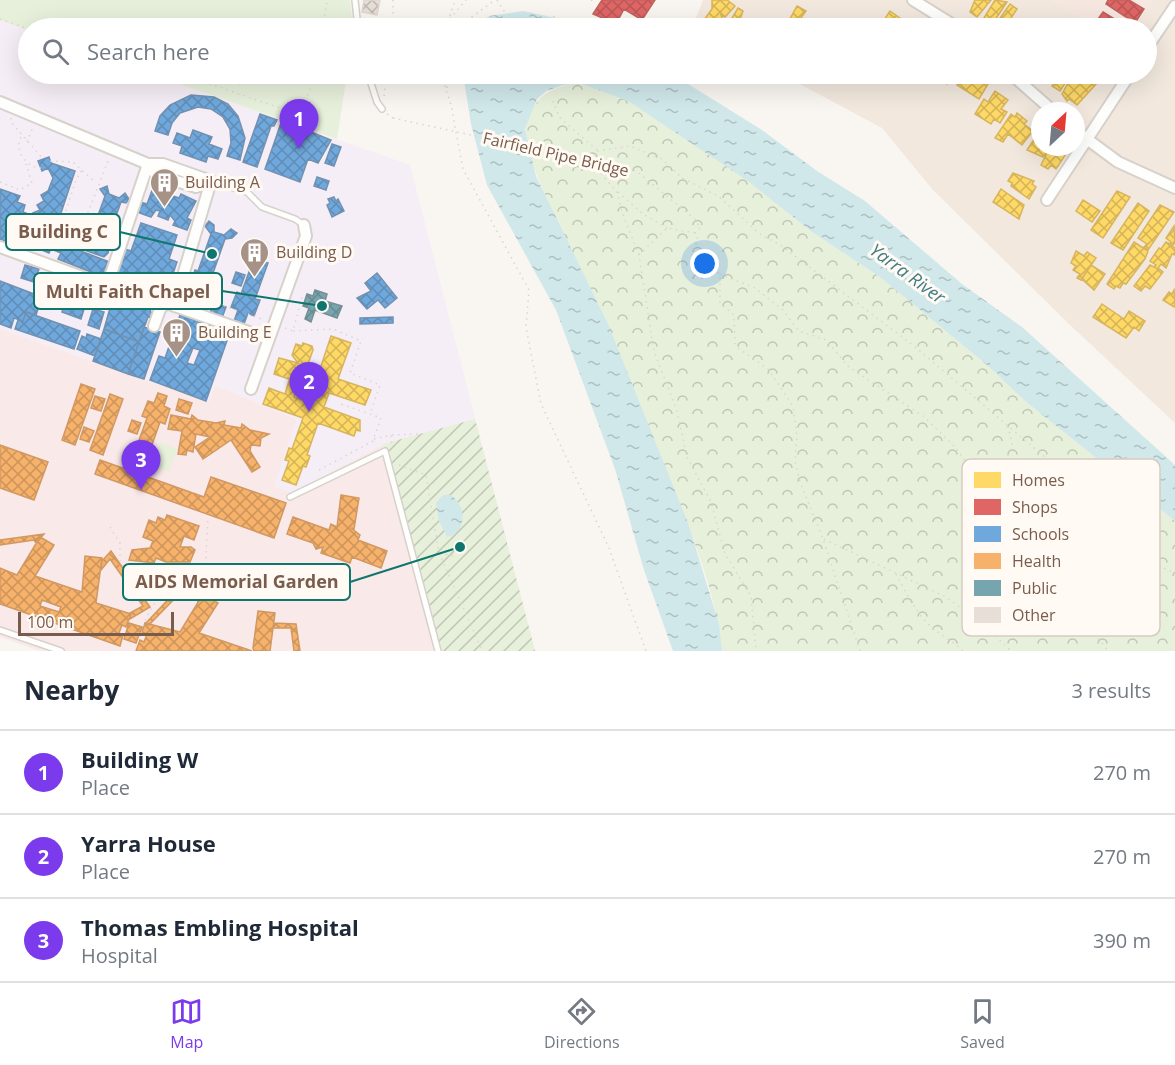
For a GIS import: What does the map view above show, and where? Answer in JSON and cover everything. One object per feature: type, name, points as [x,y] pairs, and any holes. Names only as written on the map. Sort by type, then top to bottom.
[{"type":"street","points":[[913,0],[942,18]]},
{"type":"street","points":[[1157,33],[1175,6]]},
{"type":"street","points":[[1022,84],[1043,102]]},
{"type":"street","points":[[1047,200],[1123,84]]},
{"type":"street","points":[[0,102],[148,164],[156,175],[196,187],[212,182]]},
{"type":"street","points":[[1086,140],[1118,162],[1175,188]]},
{"type":"street","points":[[107,286],[148,164]]},
{"type":"street","points":[[154,326],[160,309],[170,305],[179,290],[212,182]]},
{"type":"street","points":[[251,389],[306,236],[303,225]]},
{"type":"street","points":[[0,247],[107,286],[269,339]]},
{"type":"lane","points":[[355,0],[357,18]]},
{"type":"lane","points":[[372,84],[377,102],[382,109]]},
{"type":"lane","points":[[212,182],[247,192],[262,207],[295,219],[303,225]]},
{"type":"lane","points":[[290,497],[385,451],[438,651]]},
{"type":"lane","points":[[0,630],[61,651]]},
{"type":"path","points":[[324,18],[327,0]]},
{"type":"path","points":[[393,0],[393,18]]},
{"type":"path","points":[[449,18],[455,0]]},
{"type":"path","points":[[449,18],[466,0]]},
{"type":"path","points":[[472,18],[496,0],[506,14]]},
{"type":"path","points":[[0,20],[18,26]]},
{"type":"path","points":[[211,84],[286,110],[296,109],[306,100],[312,84]]},
{"type":"path","points":[[382,109],[386,84]]},
{"type":"path","points":[[444,84],[463,169],[529,290],[526,327],[541,404],[609,548],[646,651]]},
{"type":"path","points":[[447,84],[447,92]]},
{"type":"path","points":[[553,101],[559,117],[598,151],[630,146],[662,159],[682,178],[718,196],[761,235],[779,244],[914,346],[974,399],[1008,424],[1049,459]]},
{"type":"path","points":[[11,115],[11,122],[43,159]]},
{"type":"path","name":"Fairfield Pipe Bridge","points":[[393,118],[636,171],[695,219],[700,228],[695,233]]},
{"type":"path","points":[[27,142],[35,124]]},
{"type":"path","points":[[0,182],[20,189],[32,183],[19,149],[22,136]]},
{"type":"path","points":[[598,151],[596,158],[602,175],[617,192],[643,214],[667,228],[678,228],[695,233],[698,240],[691,252],[695,265],[711,268],[755,288],[783,310],[799,331],[826,340],[849,367],[923,416],[964,459]]},
{"type":"path","points":[[76,241],[110,155]]},
{"type":"path","points":[[25,161],[32,167],[41,168]]},
{"type":"path","points":[[50,161],[73,162],[97,184]]},
{"type":"path","points":[[78,250],[64,216],[76,180],[82,170]]},
{"type":"path","points":[[617,192],[622,212],[639,255],[654,351],[677,411],[687,458],[711,502],[725,554],[751,596],[756,651]]},
{"type":"path","points":[[639,255],[667,228]]},
{"type":"path","points":[[720,274],[720,303],[734,315],[735,343],[745,355],[768,369],[793,406],[797,472],[823,539],[860,651]]},
{"type":"path","points":[[179,290],[238,310]]},
{"type":"path","points":[[292,331],[303,293]]},
{"type":"path","points":[[248,314],[292,331],[333,329],[361,341],[350,373],[380,385],[370,414]]},
{"type":"path","points":[[338,402],[381,418],[374,439]]},
{"type":"path","points":[[1007,459],[1012,444],[1008,424]]},
{"type":"path","points":[[391,435],[393,454]]},
{"type":"path","points":[[319,470],[374,439],[391,435],[423,435]]},
{"type":"path","points":[[394,464],[426,475],[440,553],[482,648]]},
{"type":"path","points":[[142,626],[160,594],[173,581],[202,568],[206,557],[208,517]]},
{"type":"path","points":[[110,527],[120,543],[120,561],[125,569],[160,594]]},
{"type":"path","points":[[823,539],[946,597],[962,609]]},
{"type":"path","points":[[440,553],[452,556],[460,548],[472,545]]},
{"type":"path","points":[[1160,566],[1175,573]]},
{"type":"path","points":[[895,573],[917,611],[945,638],[954,641],[963,651]]},
{"type":"path","points":[[995,636],[1011,651]]},
{"type":"path","points":[[1096,636],[1108,651]]},
{"type":"shaded area","points":[[703,0],[1051,0],[1082,18],[696,18]]},
{"type":"shaded area","points":[[1051,0],[1152,0],[1140,18],[1082,18]]},
{"type":"shaded area","points":[[1152,0],[1175,0],[1175,423],[1069,324],[933,190],[882,128],[800,84],[1157,84],[1157,18],[1140,18]]},
{"type":"shaded area","points":[[0,20],[18,26],[18,84],[179,84],[410,165],[535,651],[383,444],[292,493],[274,486],[297,419],[216,387],[210,402],[0,329]]},
{"type":"shaded area","points":[[0,329],[209,402],[215,386],[297,419],[274,486],[292,493],[383,444],[440,651],[40,651],[0,637]]},
{"type":"green space","points":[[0,0],[350,0],[352,18],[18,18],[18,26],[0,20]]},
{"type":"green space","points":[[180,84],[345,84],[337,139]]},
{"type":"green space","points":[[582,84],[628,101],[748,180],[812,232],[880,277],[987,365],[1025,401],[1098,459],[962,459],[962,636],[1160,636],[1160,509],[1175,521],[1175,651],[722,651],[713,601],[689,527],[652,440],[608,325],[545,195],[527,144],[526,128],[533,108],[544,95],[559,87]]},
{"type":"green space","points":[[475,419],[535,651],[440,651],[383,444]]},
{"type":"green space","points":[[160,442],[177,449],[169,472],[152,466]]},
{"type":"water","points":[[523,11],[556,18],[486,18]]},
{"type":"water","points":[[465,84],[571,84],[546,91],[537,99],[525,129],[536,176],[608,324],[688,523],[719,624],[722,651],[673,651],[644,570],[615,469],[556,310],[487,185],[471,124]]},
{"type":"water","name":"Yarra River","points":[[582,84],[688,84],[762,130],[817,171],[865,201],[962,284],[1022,327],[1175,465],[1175,521],[1160,509],[1160,459],[1098,459],[1025,401],[987,365],[880,277],[812,232],[748,181],[628,101]]},
{"type":"water","points":[[448,494],[459,504],[463,517],[459,530],[447,537],[439,521],[436,503],[442,496]]},
{"type":"building: Homes","points":[[712,0],[727,0],[735,6],[725,17],[721,15],[722,18],[705,18],[712,9]]},
{"type":"building: Homes","points":[[975,0],[991,0],[977,17],[970,12]]},
{"type":"building: Homes","points":[[995,0],[1007,2],[996,18],[984,18]]},
{"type":"building: Homes","points":[[1010,4],[1017,9],[1011,18],[1000,18]]},
{"type":"building: Homes","points":[[797,6],[806,11],[801,18],[790,18]]},
{"type":"building: Homes","points":[[738,8],[743,11],[741,18],[732,18]]},
{"type":"building: Homes","points":[[890,11],[900,18],[885,18]]},
{"type":"building: Homes","points":[[958,84],[988,84],[979,99]]},
{"type":"building: Homes","points":[[1053,84],[1065,84],[1060,91],[1052,86]]},
{"type":"building: Homes","points":[[1068,84],[1096,84],[1080,102],[1073,102],[1069,99],[1067,101],[1062,94]]},
{"type":"building: Homes","points":[[995,91],[1008,100],[1001,109],[1007,112],[1000,123],[994,119],[991,124],[975,114],[984,99],[988,102]]},
{"type":"building: Homes","points":[[1017,113],[1027,121],[1024,124],[1031,129],[1031,134],[1022,145],[1008,134],[1003,142],[995,138],[1011,114],[1015,117]]},
{"type":"building: Homes","points":[[1046,156],[1065,156],[1056,169],[1051,165],[1048,169],[1041,165]]},
{"type":"building: Homes","points":[[1013,173],[1034,181],[1032,184],[1036,187],[1029,199],[1011,186],[1012,183],[1008,181]]},
{"type":"building: Homes","points":[[1001,189],[1024,205],[1019,219],[993,202]]},
{"type":"building: Homes","points":[[1117,191],[1130,197],[1103,238],[1091,230]]},
{"type":"building: Homes","points":[[1083,200],[1100,211],[1092,222],[1076,211]]},
{"type":"building: Homes","points":[[1138,203],[1149,211],[1123,250],[1111,243]]},
{"type":"building: Homes","points":[[1160,205],[1174,212],[1148,250],[1144,247],[1147,244],[1138,238]]},
{"type":"building: Homes","points":[[1174,226],[1175,243],[1172,246],[1175,248],[1175,255],[1172,254],[1166,268],[1161,264],[1158,268],[1163,272],[1150,289],[1145,286],[1141,291],[1134,286],[1150,265],[1154,267],[1156,265],[1150,261],[1159,248],[1161,249],[1166,242],[1170,244],[1171,242],[1166,238]]},
{"type":"building: Homes","points":[[1134,242],[1148,251],[1145,259],[1126,284],[1123,283],[1120,288],[1116,286],[1114,289],[1107,284]]},
{"type":"building: Homes","points":[[1076,251],[1084,256],[1087,252],[1096,258],[1081,280],[1077,278],[1080,274],[1073,270],[1076,266],[1071,263]]},
{"type":"building: Homes","points":[[1091,265],[1105,274],[1094,290],[1082,279]]},
{"type":"building: Homes","points":[[1174,290],[1174,307],[1163,300],[1169,292],[1172,294]]},
{"type":"building: Homes","points":[[1102,304],[1124,319],[1129,311],[1145,321],[1139,331],[1134,327],[1126,338],[1093,317]]},
{"type":"building: Homes","points":[[331,336],[351,343],[338,379],[371,390],[365,405],[329,393],[324,407],[360,420],[360,431],[356,430],[354,436],[318,423],[307,455],[310,456],[306,467],[303,466],[296,485],[282,480],[289,461],[285,460],[289,448],[292,449],[303,418],[263,404],[269,388],[285,394],[289,381],[299,384],[294,397],[308,402],[313,387],[274,374],[279,358],[298,363],[292,355],[296,344],[302,346],[303,343],[312,346],[313,350],[308,364],[303,365],[319,372]]},
{"type":"building: Shops","points":[[602,0],[655,0],[643,18],[639,18],[624,9],[619,18],[602,18],[593,14]]},
{"type":"building: Shops","points":[[1108,0],[1129,0],[1144,9],[1138,18],[1127,18],[1106,4]]},
{"type":"building: Shops","points":[[1103,12],[1113,18],[1099,18]]},
{"type":"building: Schools","points":[[191,95],[214,97],[228,104],[238,116],[245,138],[240,160],[227,156],[231,143],[230,129],[223,117],[211,109],[198,107],[180,113],[172,123],[168,135],[155,131],[160,116],[170,105]]},
{"type":"building: Schools","points":[[260,114],[277,120],[274,126],[271,126],[257,167],[243,162]]},
{"type":"building: Schools","points":[[282,120],[331,140],[318,163],[308,159],[300,182],[265,169]]},
{"type":"building: Schools","points":[[193,130],[212,137],[209,144],[222,149],[218,159],[208,156],[206,162],[180,153],[182,146],[173,143],[177,133],[190,138]]},
{"type":"building: Schools","points":[[332,144],[341,147],[334,166],[325,163]]},
{"type":"building: Schools","points":[[49,157],[51,163],[75,171],[58,222],[65,224],[71,238],[68,246],[112,263],[106,278],[58,259],[61,253],[51,249],[49,253],[32,246],[36,236],[30,233],[36,219],[33,213],[40,210],[37,205],[44,201],[41,195],[48,191],[53,178],[48,168],[42,171],[38,161]]},
{"type":"building: Schools","points":[[317,177],[329,181],[326,190],[314,186]]},
{"type":"building: Schools","name":"Building A","points":[[154,185],[164,188],[162,192],[179,198],[181,194],[196,201],[187,218],[191,220],[187,230],[173,225],[175,221],[170,215],[168,220],[158,216],[160,211],[156,210],[151,217],[137,212],[140,202],[147,204]]},
{"type":"building: Schools","points":[[107,186],[109,194],[119,198],[125,193],[129,199],[126,203],[121,202],[108,238],[112,239],[108,253],[104,257],[84,250],[82,246],[88,231],[92,232],[105,196],[100,189]]},
{"type":"building: Schools","points":[[0,189],[20,196],[17,202],[25,205],[23,212],[26,213],[22,227],[28,229],[24,239],[15,235],[13,244],[0,239]]},
{"type":"building: Schools","points":[[334,197],[336,201],[338,199],[344,211],[332,217],[327,205],[330,203],[328,199]]},
{"type":"building: Schools","points":[[209,221],[214,225],[214,232],[224,235],[231,229],[237,233],[232,238],[225,239],[212,276],[215,277],[213,285],[217,286],[213,296],[191,291],[192,288],[185,286],[188,276],[192,278],[195,270],[198,271],[211,234],[205,226]]},
{"type":"building: Schools","points":[[141,223],[177,235],[169,259],[177,262],[164,300],[149,295],[153,285],[129,277],[126,287],[111,281],[122,248],[131,251]]},
{"type":"building: Schools","name":"Building D","points":[[254,258],[268,263],[255,299],[260,300],[254,316],[248,313],[244,324],[234,321],[238,310],[231,307],[237,292],[241,294]]},
{"type":"building: Schools","points":[[25,265],[39,269],[34,282],[21,278]]},
{"type":"building: Schools","points":[[236,272],[245,275],[241,286],[232,283]]},
{"type":"building: Schools","points":[[377,273],[397,298],[385,308],[378,300],[367,309],[357,298],[371,291],[365,283]]},
{"type":"building: Schools","points":[[0,281],[42,297],[36,315],[26,312],[23,321],[14,318],[11,328],[0,324]]},
{"type":"building: Schools","points":[[121,291],[150,300],[148,306],[151,308],[150,312],[155,313],[153,318],[148,317],[139,342],[104,329],[114,294],[119,296]]},
{"type":"building: Schools","points":[[66,299],[85,306],[81,319],[62,312]]},
{"type":"building: Schools","points":[[213,303],[226,307],[222,318],[210,313]]},
{"type":"building: Schools","points":[[93,309],[104,312],[99,329],[88,325]]},
{"type":"building: Schools","points":[[26,312],[80,331],[74,349],[15,329],[18,320],[23,321]]},
{"type":"building: Schools","name":"Building E","points":[[180,315],[230,332],[206,401],[150,380],[159,356],[165,358]],"holes":[[[193,348],[200,350],[194,365],[187,363]]]},
{"type":"building: Schools","points":[[393,317],[393,323],[360,324],[360,318]]},
{"type":"building: Schools","points":[[144,327],[160,332],[144,379],[128,374]]},
{"type":"building: Schools","points":[[104,329],[139,342],[128,374],[93,361]]},
{"type":"building: Schools","points":[[87,334],[101,339],[95,356],[77,349],[82,336],[86,338]]},
{"type":"building: Health","points":[[81,384],[95,389],[75,445],[62,440]]},
{"type":"building: Health","points":[[158,393],[167,396],[164,406],[170,409],[165,424],[160,422],[147,459],[134,454],[147,418],[142,416],[148,401],[154,403]]},
{"type":"building: Health","points":[[110,394],[123,399],[103,455],[90,450]]},
{"type":"building: Health","points":[[95,396],[105,399],[101,411],[91,408]]},
{"type":"building: Health","points":[[179,399],[192,403],[188,414],[176,410]]},
{"type":"building: Health","points":[[171,415],[191,419],[192,415],[198,420],[216,423],[225,421],[224,425],[241,428],[242,424],[250,430],[269,434],[261,438],[260,446],[251,445],[250,451],[260,467],[252,472],[231,440],[203,459],[195,447],[210,437],[196,434],[193,452],[187,450],[186,455],[178,454],[182,431],[168,429]]},
{"type":"building: Health","points":[[132,420],[141,423],[137,434],[128,431]]},
{"type":"building: Health","points":[[84,427],[94,431],[89,442],[80,439]]},
{"type":"building: Health","points":[[0,445],[48,462],[34,500],[0,488]]},
{"type":"building: Health","points":[[100,460],[204,497],[211,477],[286,503],[274,538],[95,474]]},
{"type":"building: Health","points":[[341,495],[359,498],[354,529],[351,528],[360,535],[358,540],[387,551],[381,568],[352,557],[350,563],[321,553],[323,547],[316,549],[313,543],[287,534],[293,517],[329,530],[331,524],[337,527]]},
{"type":"building: Health","points":[[167,515],[199,526],[194,540],[184,536],[180,547],[191,547],[195,550],[190,562],[166,562],[156,558],[154,563],[129,560],[132,550],[150,548],[153,541],[143,537],[149,520],[156,523],[158,517],[165,520]]},
{"type":"building: Health","points":[[44,534],[36,543],[34,540],[0,545],[0,540]]},
{"type":"building: Health","points":[[40,537],[54,545],[35,576],[82,592],[85,556],[102,558],[96,603],[131,614],[126,627],[122,625],[119,633],[123,635],[120,646],[0,604],[0,568],[17,575]],"holes":[[[42,600],[61,607],[59,612],[40,606]]]},
{"type":"building: Health","points":[[111,551],[150,607],[130,619],[130,613],[143,606],[110,559],[101,570],[102,561]]},
{"type":"building: Health","points":[[191,575],[201,597],[198,602],[189,584],[149,625],[145,624]]},
{"type":"building: Health","points":[[203,594],[218,603],[199,633],[252,651],[136,651],[140,640],[144,642],[147,634],[142,632],[145,623],[180,632]]},
{"type":"building: Health","points":[[258,611],[275,613],[270,651],[254,651],[253,648]]},
{"type":"building: Health","points":[[129,623],[142,627],[136,643],[124,639]]},
{"type":"building: Health","points":[[274,623],[296,624],[300,651],[294,651],[291,628],[273,628]]},
{"type":"building: Public","points":[[315,290],[327,294],[325,301],[342,306],[337,318],[315,310],[311,322],[305,319],[309,308],[303,306],[307,294],[313,296]]},
{"type":"building: Other","points":[[364,0],[380,0],[377,15],[362,12]]},
{"type":"place","name":"Building W","points":[[299,149]]},
{"type":"place","name":"Building A","points":[[164,208]]},
{"type":"place","name":"Building C","points":[[212,254]]},
{"type":"place","name":"Building D","points":[[255,278]]},
{"type":"place","name":"Multi Faith Chapel","points":[[322,306]]},
{"type":"place","name":"Building E","points":[[177,358]]},
{"type":"place","name":"Yarra House","points":[[309,412]]},
{"type":"place","name":"Thomas Embling Hospital","points":[[141,490]]},
{"type":"place","name":"AIDS Memorial Garden","points":[[460,547]]}]
